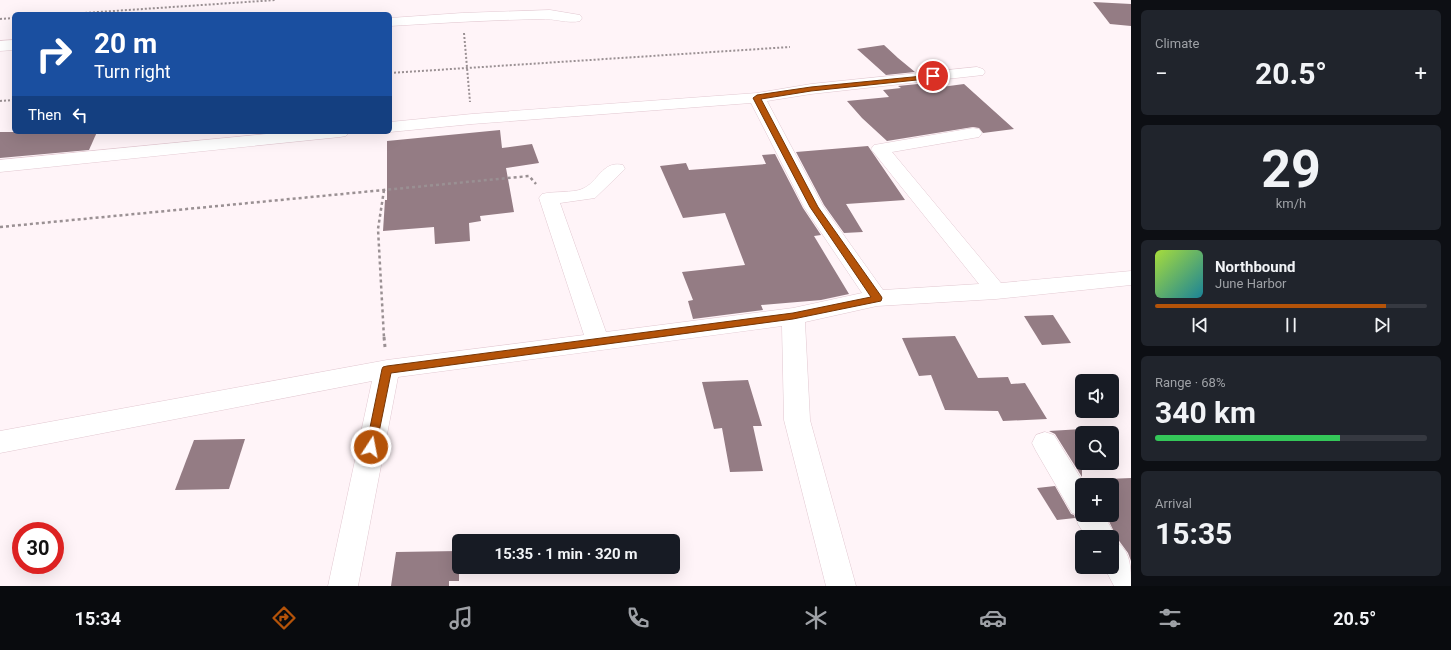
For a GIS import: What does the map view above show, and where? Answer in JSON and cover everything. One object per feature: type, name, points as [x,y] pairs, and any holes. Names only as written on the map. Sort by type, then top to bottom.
[{"type":"street","points":[[392,22],[462,17],[550,14],[575,18]]},
{"type":"street","points":[[0,46],[12,45]]},
{"type":"street","points":[[392,127],[472,119],[757,98],[811,89],[977,72]]},
{"type":"street","points":[[757,98],[814,207],[878,298]]},
{"type":"street","points":[[973,133],[880,149],[996,291]]},
{"type":"street","points":[[0,166],[320,134]]},
{"type":"street","points":[[598,341],[548,198],[588,194],[616,169]]},
{"type":"street","points":[[0,442],[387,369],[793,316],[878,298],[996,291],[1131,278]]},
{"type":"street","points":[[793,316],[797,420],[841,586]]},
{"type":"street","points":[[343,586],[387,369]]},
{"type":"street","points":[[1045,443],[1075,492]]},
{"type":"street","points":[[1119,566],[1131,586]]},
{"type":"path","points":[[99,12],[276,0]]},
{"type":"path","points":[[462,17],[472,119]]},
{"type":"path","points":[[0,19],[12,18]]},
{"type":"path","points":[[392,73],[790,47]]},
{"type":"path","points":[[0,101],[12,100]]},
{"type":"path","points":[[0,228],[529,176],[548,198]]},
{"type":"path","points":[[384,190],[378,229],[387,369]]},
{"type":"building","points":[[1093,2],[1131,4],[1131,26],[1110,24]]},
{"type":"building","points":[[884,45],[915,72],[886,75],[857,49]]},
{"type":"building","points":[[928,83],[934,88],[964,84],[1014,129],[983,133],[979,128],[973,127],[887,141],[862,118],[847,101],[889,97],[883,90],[901,88],[898,86]]},
{"type":"building","points":[[500,130],[502,148],[532,144],[539,163],[506,168],[514,212],[480,216],[481,221],[469,223],[470,241],[435,244],[434,227],[383,231],[385,200],[387,200],[387,141]]},
{"type":"building","points":[[0,132],[12,132],[12,134],[96,134],[89,150],[0,158]]},
{"type":"building","points":[[868,146],[905,200],[846,204],[863,232],[844,233],[824,205],[796,152]]},
{"type":"building","points":[[775,154],[803,208],[821,235],[814,236],[849,294],[821,300],[761,305],[763,310],[693,319],[688,301],[693,300],[682,272],[745,265],[725,213],[683,218],[660,166],[686,163],[689,170],[766,164],[762,155]]},
{"type":"building","points":[[1053,315],[1071,343],[1042,345],[1024,316]]},
{"type":"building","points":[[955,336],[978,378],[1008,377],[1011,384],[1025,383],[1047,419],[1003,421],[998,411],[945,410],[931,375],[919,376],[902,338]]},
{"type":"building","points":[[748,380],[762,426],[753,426],[763,471],[730,472],[722,428],[714,429],[702,382]]},
{"type":"building","points":[[1075,429],[1075,466],[1055,434],[1049,431]]},
{"type":"building","points":[[245,439],[229,489],[175,490],[194,440]]},
{"type":"building","points":[[1078,470],[1082,470],[1082,477]]},
{"type":"building","points":[[1131,478],[1131,561],[1128,553],[1119,541],[1119,530],[1113,530],[1109,522],[1119,522],[1119,479]]},
{"type":"building","points":[[1055,486],[1071,514],[1074,515],[1075,518],[1057,520],[1037,488]]},
{"type":"building","points":[[452,551],[452,574],[459,574],[459,581],[449,581],[449,586],[391,586],[396,552]]},
{"type":"route","points":[[371,447],[387,369],[793,316],[878,298],[814,207],[757,98],[811,89],[889,82],[933,76]]}]
